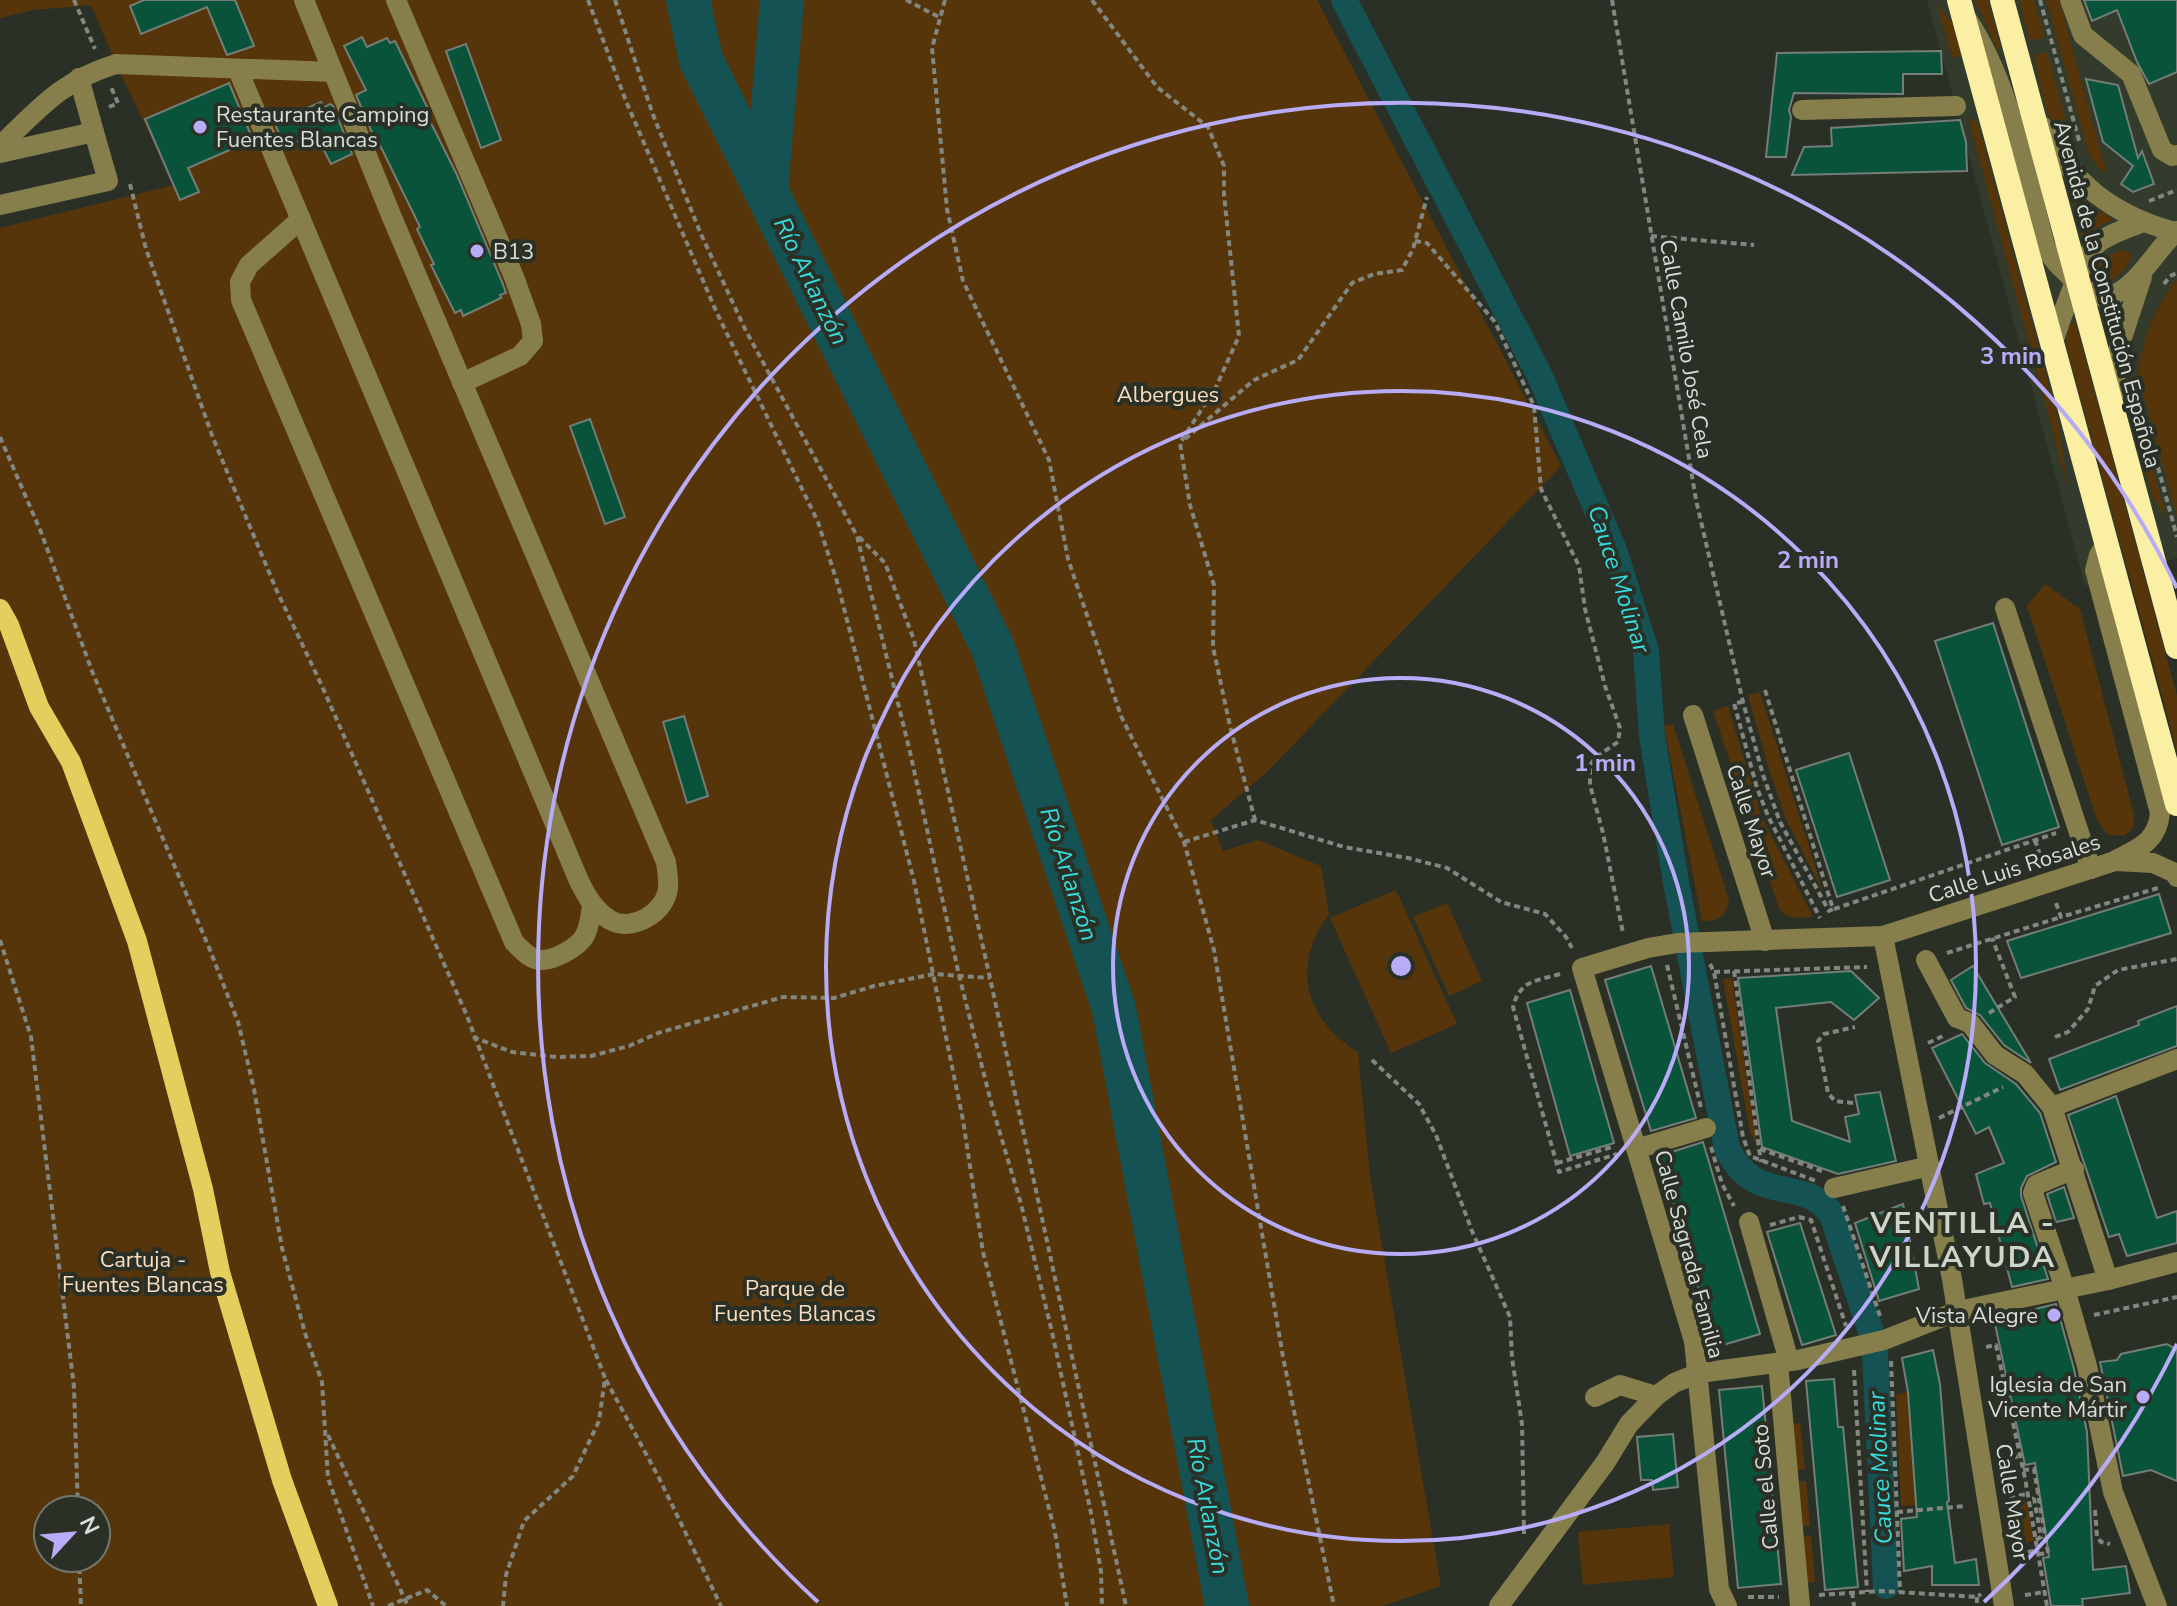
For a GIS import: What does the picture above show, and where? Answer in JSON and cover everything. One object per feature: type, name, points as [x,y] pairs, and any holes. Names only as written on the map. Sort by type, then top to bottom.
[{"type":"highway","name":"Avenida de la Constitución Española","points":[[2002,0],[2177,647]]},
{"type":"highway","points":[[1961,6],[2177,804]]},
{"type":"main road","points":[[0,609],[9,625],[39,707],[71,762],[137,941],[203,1189],[220,1272],[282,1480],[328,1606]]},
{"type":"street","points":[[238,70],[592,906],[613,922],[637,923],[657,912],[669,890],[666,862],[462,383],[304,0]]},
{"type":"street","points":[[396,0],[531,324],[533,341],[520,356],[462,383]]},
{"type":"street","points":[[2070,0],[2083,35],[2131,74],[2162,150],[2172,156],[2177,155]]},
{"type":"street","points":[[1961,6],[1983,42],[1999,77],[2045,246],[2059,267],[2084,291],[2098,296],[2113,295],[2130,285],[2176,232],[2142,212],[2110,205],[2083,186],[2054,148],[2030,105]]},
{"type":"street","points":[[0,146],[63,87],[116,64],[333,72]]},
{"type":"street","points":[[0,205],[108,181],[79,78]]},
{"type":"street","points":[[1802,110],[1956,106]]},
{"type":"street","points":[[0,153],[94,132]]},
{"type":"street","points":[[2052,345],[2091,249],[2142,212]]},
{"type":"street","points":[[301,219],[249,265],[240,282],[241,300],[514,942],[525,954],[541,960],[566,952],[583,939],[592,906]]},
{"type":"street","points":[[2112,409],[2119,347],[2137,287],[2147,267]]},
{"type":"street","name":"Calle Luis Rosales","points":[[1582,968],[1677,943],[1883,936],[2112,862],[2146,844],[2158,829],[2160,813],[2095,570],[2099,555],[2107,543]]},
{"type":"street","points":[[2005,608],[2091,869]]},
{"type":"street","name":"Calle Mayor","points":[[1693,715],[1765,941]]},
{"type":"street","points":[[2112,862],[2153,863],[2175,873],[2177,877]]},
{"type":"street","name":"Calle Mayor","points":[[1883,936],[1958,1311],[2004,1606]]},
{"type":"street","points":[[1926,960],[1957,1018],[1970,1023],[1995,1055],[2025,1074],[2052,1107],[2108,1280]]},
{"type":"street","name":"Calle Sagrada Familia","points":[[1582,968],[1694,1341],[1719,1589],[1727,1606]]},
{"type":"street","points":[[2052,1107],[2177,1059]]},
{"type":"street","points":[[1636,1149],[1706,1128]]},
{"type":"street","points":[[1834,1188],[1930,1166]]},
{"type":"street","points":[[2074,1169],[2039,1183],[2033,1190],[2087,1366],[2113,1492],[2157,1606]]},
{"type":"street","name":"Calle el Soto","points":[[1749,1222],[1783,1362],[1800,1606]]},
{"type":"street","points":[[1499,1606],[1605,1463],[1629,1424],[1656,1396],[1674,1383],[1699,1373],[1783,1362],[1887,1339],[1958,1311],[2108,1280],[2177,1262]]},
{"type":"street","points":[[1595,1397],[1620,1385],[1656,1396]]},
{"type":"path","points":[[588,0],[626,101],[716,311],[818,522],[838,585],[882,753],[934,974],[963,1120],[983,1252],[1055,1532],[1067,1606]]},
{"type":"path","points":[[615,0],[652,112],[700,232],[745,329],[857,536],[910,752],[959,975],[1052,1332],[1091,1513],[1101,1571],[1102,1606]]},
{"type":"path","points":[[906,0],[940,18]]},
{"type":"path","points":[[945,0],[932,48],[947,209],[963,281],[1049,460],[1068,559],[1121,716],[1184,842],[1214,950],[1283,1357],[1334,1606]]},
{"type":"path","points":[[1092,0],[1157,87],[1208,127],[1224,166],[1224,195],[1239,336],[1216,387],[1180,443],[1190,505],[1214,585],[1213,647],[1255,820]]},
{"type":"path","name":"Calle Camilo José Cela","points":[[1612,0],[1696,500],[1743,702]]},
{"type":"path","points":[[2040,0],[2084,158]]},
{"type":"path","points":[[2142,212],[2147,202],[2177,190]]},
{"type":"path","points":[[134,194],[146,249],[213,438],[276,589],[322,686],[460,1001],[605,1378],[658,1476],[721,1606]]},
{"type":"path","points":[[1180,443],[1254,380],[1298,360],[1352,283],[1374,274],[1402,270],[1415,241],[1427,197]]},
{"type":"path","points":[[1651,236],[1754,245]]},
{"type":"path","points":[[1415,241],[1427,243],[1495,322],[1534,406],[1541,489],[1579,566],[1585,609],[1605,686],[1620,728],[1618,742],[1590,765],[1590,785],[1603,833],[1627,954]]},
{"type":"path","points":[[2163,286],[2170,276],[2177,273]]},
{"type":"path","points":[[2135,385],[2177,537]]},
{"type":"path","points":[[0,437],[41,532],[92,671],[238,1022],[254,1089],[282,1248],[322,1382],[328,1478],[373,1606]]},
{"type":"path","points":[[857,536],[885,563],[914,640],[1126,1606]]},
{"type":"path","points":[[1765,690],[1833,909],[1828,938]]},
{"type":"path","points":[[1828,938],[1768,816],[1757,788],[1734,703],[1743,702],[1780,822],[1829,911],[2076,827]]},
{"type":"path","points":[[1184,842],[1255,820],[1344,847],[1447,868],[1501,902],[1545,914],[1566,937],[1582,968],[1526,984],[1516,994],[1513,1007],[1559,1172],[1636,1149]]},
{"type":"path","points":[[1926,960],[2061,917]]},
{"type":"path","points":[[1970,1023],[2015,997],[1992,938]]},
{"type":"path","points":[[0,940],[31,1037],[74,1387],[77,1494]]},
{"type":"path","points":[[2055,1037],[2068,1032],[2088,1009],[2095,986],[2118,970],[2177,959]]},
{"type":"path","points":[[1666,962],[1722,1184],[1741,1219],[1765,1226],[1799,1217],[1811,1220],[1858,1345],[1867,1592]]},
{"type":"path","points":[[1876,973],[1864,965],[1714,972],[1743,1137],[1750,1156],[1838,1191],[1887,1339],[1897,1512],[1898,1592]]},
{"type":"path","points":[[1734,971],[1761,1162]]},
{"type":"path","points":[[473,1037],[512,1052],[556,1057],[591,1056],[783,997],[834,998],[934,974],[990,978]]},
{"type":"path","points":[[1852,1029],[1824,1034],[1818,1041],[1828,1093],[1835,1101],[1853,1103]]},
{"type":"path","points":[[1372,1060],[1419,1104],[1436,1135],[1472,1231],[1510,1317],[1512,1358],[1522,1424],[1524,1573]]},
{"type":"path","points":[[1937,1119],[1998,1089]]},
{"type":"path","points":[[1760,1149],[1837,1176],[1860,1171],[1862,1181]]},
{"type":"path","points":[[1986,1347],[1996,1345],[2028,1491],[2047,1606]]},
{"type":"path","points":[[503,1606],[506,1575],[524,1521],[573,1476],[599,1421],[605,1378]]},
{"type":"path","points":[[1994,1398],[2007,1395]]},
{"type":"path","points":[[327,1433],[408,1606]]},
{"type":"path","points":[[2003,1459],[2021,1456]]},
{"type":"path","points":[[2018,1554],[2048,1553],[2034,1469],[2023,1470]]},
{"type":"path","points":[[2009,1497],[2037,1487]]},
{"type":"path","points":[[2036,1540],[2041,1537],[2034,1498],[2038,1494]]},
{"type":"path","points":[[1897,1512],[1970,1505]]},
{"type":"path","points":[[80,1574],[81,1606]]},
{"type":"path","points":[[1977,1606],[1977,1597],[1983,1585]]},
{"type":"path","points":[[388,1606],[427,1590],[446,1606]]},
{"type":"path","points":[[1854,1606],[1855,1592],[1977,1597]]},
{"type":"path","points":[[2025,1595],[2045,1592]]},
{"type":"shaded area","points":[[1927,0],[2177,0],[2177,558],[2085,586]]},
{"type":"green space","points":[[0,0],[1317,0],[1561,466],[1268,771],[1211,820],[1223,851],[1258,840],[1321,866],[1329,914],[1310,952],[1307,971],[1309,990],[1325,1024],[1358,1052],[1370,1176],[1441,1586],[1383,1606],[0,1606],[0,228],[174,185],[91,5],[34,10],[0,18]]},
{"type":"green space","points":[[1975,0],[1988,0],[2001,48],[1997,49]]},
{"type":"green space","points":[[2019,0],[2034,0],[2045,38],[2030,41]]},
{"type":"green space","points":[[2046,0],[2059,0],[2107,174],[2097,167],[2089,154]]},
{"type":"green space","points":[[1937,4],[1953,24],[1961,56],[1952,58]]},
{"type":"green space","points":[[2047,52],[2076,155],[2058,134],[2043,95],[2034,55]]},
{"type":"green space","points":[[1968,117],[1978,123],[2058,420],[2068,488]]},
{"type":"green space","points":[[2067,183],[2082,200],[2113,219],[2082,237]]},
{"type":"green space","points":[[2121,250],[2132,254],[2122,273],[2104,281],[2090,276],[2101,259]]},
{"type":"green space","points":[[2177,280],[2177,517],[2137,372],[2153,317]]},
{"type":"green space","points":[[2075,321],[2177,696],[2177,751],[2066,344],[2068,326]]},
{"type":"green space","points":[[2138,415],[2167,520],[2152,495],[2131,418]]},
{"type":"green space","points":[[2045,584],[2080,609],[2134,815],[2133,828],[2124,836],[2108,835],[2097,820],[2027,606]]},
{"type":"green space","points":[[1760,692],[1824,894],[1786,819],[1770,773],[1748,695]]},
{"type":"green space","points":[[1728,706],[1761,815],[1813,917],[1789,916],[1779,908],[1713,711]]},
{"type":"green space","points":[[1673,724],[1729,900],[1724,914],[1713,920],[1702,921],[1664,726]]},
{"type":"green space","points":[[1396,890],[1457,1024],[1391,1053],[1330,918]]},
{"type":"green space","points":[[1447,903],[1482,981],[1449,996],[1413,917]]},
{"type":"green space","points":[[1732,978],[1757,1146],[1750,1132],[1723,979]]},
{"type":"green space","points":[[1908,1392],[1917,1505],[1901,1506],[1896,1395]]},
{"type":"green space","points":[[1800,1423],[1805,1469],[1797,1470],[1792,1424]]},
{"type":"green space","points":[[1806,1481],[1810,1526],[1802,1527],[1798,1482]]},
{"type":"green space","points":[[2026,1500],[2034,1541],[2024,1543],[2016,1501]]},
{"type":"green space","points":[[1669,1524],[1674,1577],[1583,1585],[1578,1532]]},
{"type":"green space","points":[[1811,1536],[1815,1582],[1806,1583],[1802,1537]]},
{"type":"building","points":[[144,0],[235,0],[254,46],[227,55],[207,7],[141,34],[130,6]]},
{"type":"building","points":[[2084,0],[2177,0],[2177,72],[2149,84],[2117,10],[2092,21]]},
{"type":"building","points":[[362,37],[367,47],[387,38],[390,43],[395,41],[429,111],[427,115],[457,175],[506,293],[463,316],[461,310],[455,313],[431,265],[434,264],[417,229],[420,227],[376,142],[356,95],[366,90],[344,46]]},
{"type":"building","points":[[466,44],[501,140],[481,148],[446,51]]},
{"type":"building","points":[[1941,51],[1942,74],[1903,74],[1903,94],[1794,93],[1789,110],[1791,117],[1786,157],[1766,157],[1777,53]]},
{"type":"building","points":[[2086,79],[2118,85],[2138,158],[2142,151],[2154,184],[2133,192],[2121,184],[2133,166],[2103,142]]},
{"type":"building","points":[[229,83],[253,140],[188,168],[199,192],[180,200],[145,119]]},
{"type":"building","points":[[321,102],[323,108],[330,104],[333,106],[352,154],[331,164],[315,133],[293,144],[290,139],[283,142],[274,122]]},
{"type":"building","points":[[1960,120],[1966,142],[1967,171],[1792,175],[1804,147],[1832,146],[1831,128]]},
{"type":"building","points":[[590,419],[625,517],[605,524],[570,426]]},
{"type":"building","points":[[1993,623],[2059,827],[2002,845],[1935,641]]},
{"type":"building","points":[[684,716],[708,796],[687,803],[663,722]]},
{"type":"building","points":[[1849,753],[1890,880],[1837,897],[1796,770]]},
{"type":"building","points":[[2159,894],[2171,933],[2021,978],[2007,941]]},
{"type":"building","points":[[1651,966],[1696,1118],[1651,1131],[1605,980]]},
{"type":"building","points":[[1973,966],[2031,1063],[2004,1045],[1980,1015],[1966,1008],[1951,980]]},
{"type":"building","points":[[1851,971],[1879,998],[1854,1020],[1831,1002],[1776,1008],[1792,1121],[1850,1142],[1845,1117],[1859,1114],[1855,1095],[1880,1092],[1896,1161],[1838,1174],[1762,1147],[1738,978]]},
{"type":"building","points":[[1570,990],[1614,1143],[1570,1156],[1527,1003]]},
{"type":"building","points":[[2177,1006],[2177,1046],[2060,1090],[2049,1059],[2139,1025],[2138,1021]]},
{"type":"building","points":[[1962,1034],[1985,1063],[2016,1084],[2040,1113],[2056,1162],[2027,1176],[2021,1196],[2048,1279],[2012,1287],[1990,1203],[1984,1204],[1976,1174],[2004,1163],[1989,1127],[1976,1134],[1932,1048]]},
{"type":"building","points":[[2116,1096],[2157,1218],[2177,1211],[2177,1243],[2127,1256],[2119,1234],[2109,1237],[2068,1115]]},
{"type":"building","points":[[1703,1142],[1760,1334],[1716,1347],[1659,1156]]},
{"type":"building","points":[[2064,1187],[2074,1218],[2056,1222],[2047,1194]]},
{"type":"building","points":[[1903,1204],[1919,1289],[1879,1301],[1855,1223]]},
{"type":"building","points":[[1800,1223],[1836,1335],[1802,1345],[1767,1232]]},
{"type":"building","points":[[2056,1304],[2087,1432],[2093,1570],[2126,1566],[2130,1593],[2082,1599],[2083,1606],[2051,1606],[2043,1558],[2049,1557],[2035,1463],[2025,1465],[1994,1319]]},
{"type":"building","name":"Iglesia de San Vicente Mártir","points":[[2167,1344],[2177,1350],[2177,1481],[2151,1470],[2123,1476],[2100,1362],[2117,1360],[2121,1354]]},
{"type":"building","points":[[1933,1350],[1940,1384],[1947,1502],[1955,1563],[1976,1559],[1979,1585],[1932,1585],[1932,1566],[1904,1571],[1901,1519],[1917,1517],[1908,1392],[1902,1358]]},
{"type":"building","points":[[1834,1379],[1838,1427],[1843,1427],[1858,1587],[1825,1590],[1806,1381]]},
{"type":"building","points":[[1762,1386],[1781,1584],[1738,1588],[1719,1390]]},
{"type":"building","points":[[1673,1434],[1678,1487],[1653,1490],[1652,1480],[1641,1480],[1637,1437]]},
{"type":"waterway","name":"Río Arlanzón","points":[[688,0],[701,60],[993,648],[1114,1009],[1227,1606]]},
{"type":"waterway","name":"Río Arlanzón","points":[[766,190],[782,0]]},
{"type":"waterway","name":"Cauce Molinar","points":[[1344,0],[1539,374],[1614,550],[1646,651],[1652,736],[1676,882],[1727,1148],[1738,1166],[1751,1178],[1765,1185],[1808,1196],[1821,1203],[1832,1215],[1871,1332]]},
{"type":"waterway","name":"Cauce Molinar","points":[[1875,1351],[1886,1586]]},
{"type":"place","name":"Restaurante Camping Fuentes Blancas","points":[[200,127]]},
{"type":"place","name":"B13","points":[[477,251]]},
{"type":"place","name":"Vista Alegre","points":[[2054,1315]]},
{"type":"place","name":"Iglesia de San Vicente Mártir","points":[[2143,1397]]},
{"type":"district","name":"VENTILLA - VILLAYUDA","points":[[1963,1240]]},
{"type":"park label","name":"Albergues","points":[[1168,394]]},
{"type":"park label","name":"Cartuja - Fuentes Blancas","points":[[143,1272]]},
{"type":"park label","name":"Parque de Fuentes Blancas","points":[[795,1300]]}]
